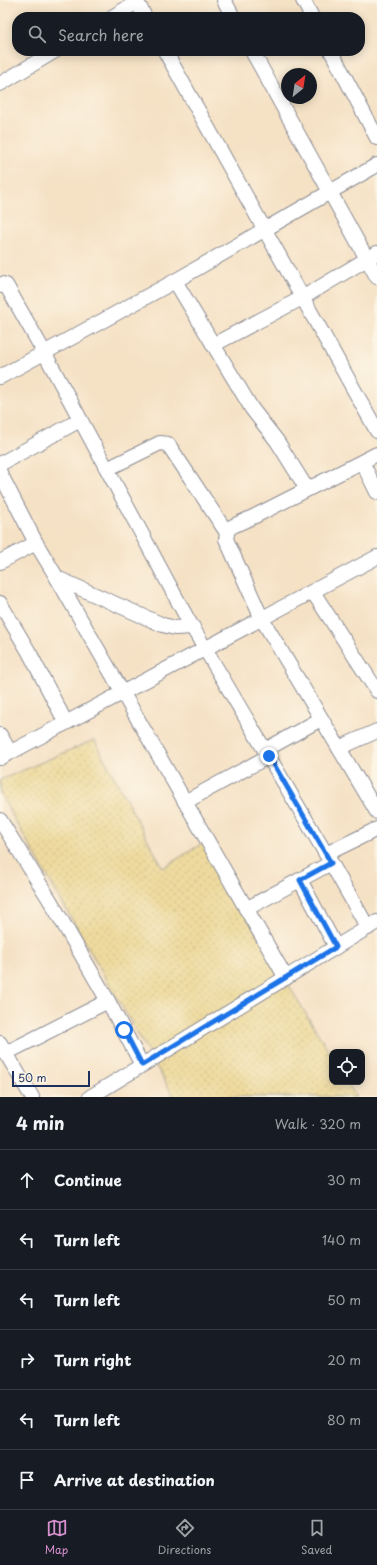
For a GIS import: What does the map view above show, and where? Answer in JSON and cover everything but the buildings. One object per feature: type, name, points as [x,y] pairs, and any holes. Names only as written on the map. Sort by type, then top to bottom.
[{"type":"street","points":[[224,0],[230,12]]},
{"type":"street","points":[[303,0],[309,12]]},
{"type":"street","points":[[120,12],[137,1],[143,12]]},
{"type":"street","points":[[0,84],[47,56]]},
{"type":"street","points":[[167,56],[377,431]]},
{"type":"street","points":[[255,56],[329,192],[372,255],[377,276]]},
{"type":"street","points":[[334,56],[377,138]]},
{"type":"street","points":[[0,377],[175,281],[377,165]]},
{"type":"street","points":[[213,345],[302,298],[372,255]]},
{"type":"street","points":[[175,281],[252,409],[277,441],[307,489]]},
{"type":"street","points":[[0,286],[2,284],[6,285],[108,469],[193,627],[329,858],[372,925],[90,1097]]},
{"type":"street","points":[[0,464],[80,420]]},
{"type":"street","points":[[108,469],[160,443],[168,444],[227,533]]},
{"type":"street","points":[[377,454],[232,526],[227,533],[226,539],[262,619],[377,812]]},
{"type":"street","points":[[362,462],[377,492]]},
{"type":"street","points":[[0,473],[36,542],[286,978]]},
{"type":"street","points":[[0,562],[36,542]]},
{"type":"street","points":[[0,735],[5,755],[377,557]]},
{"type":"street","points":[[57,578],[163,625],[175,628],[193,627]]},
{"type":"street","points":[[313,592],[377,692]]},
{"type":"street","points":[[0,602],[29,652],[66,723]]},
{"type":"street","points":[[185,802],[321,719]]},
{"type":"street","points":[[339,748],[377,731]]},
{"type":"street","points":[[0,820],[108,1001],[142,1065]]},
{"type":"street","points":[[246,909],[300,880],[329,858],[377,829]]},
{"type":"street","points":[[300,880],[336,947]]},
{"type":"street","points":[[32,1097],[3,1048],[108,1001]]},
{"type":"sand","points":[[94,740],[163,868],[203,843],[329,1052],[329,1085],[349,1085],[356,1097],[174,1097],[0,794],[0,780]]},
{"type":"route","points":[[124,1030],[142,1065],[336,947],[300,880],[331,863],[269,756]]}]
